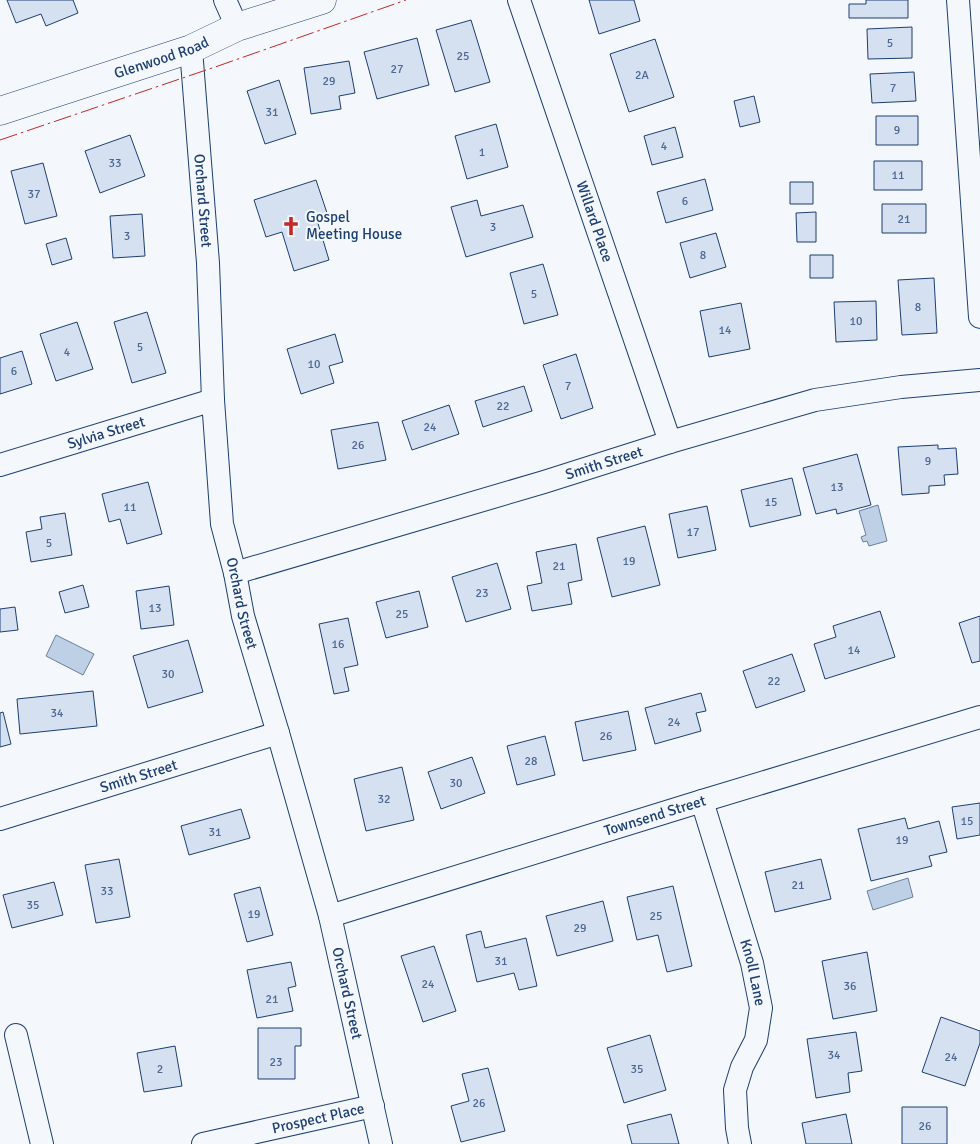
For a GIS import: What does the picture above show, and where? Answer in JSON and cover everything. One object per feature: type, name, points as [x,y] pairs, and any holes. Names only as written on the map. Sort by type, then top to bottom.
[{"type":"main road","name":"Glenwood Road","points":[[0,111],[191,48],[237,28],[322,0]]},
{"type":"street","points":[[225,0],[237,28]]},
{"type":"street","name":"Willard Place","points":[[519,0],[670,442]]},
{"type":"street","points":[[958,0],[980,317]]},
{"type":"street","name":"Orchard Street","points":[[191,48],[208,263],[213,400],[222,524],[243,616],[330,916],[381,1144]]},
{"type":"street","name":"Smith Street","points":[[234,573],[815,400],[901,387],[980,380]]},
{"type":"street","name":"Sylvia Street","points":[[0,465],[213,400]]},
{"type":"street","name":"Townsend Street","points":[[330,916],[980,717]]},
{"type":"street","name":"Smith Street","points":[[0,819],[278,733]]},
{"type":"street","name":"Knoll Lane","points":[[702,801],[752,963],[761,1008],[756,1040],[742,1067],[735,1090],[737,1128],[740,1144]]},
{"type":"street","points":[[16,1035],[42,1144]]},
{"type":"street","name":"Prospect Place","points":[[203,1144],[373,1106]]},
{"type":"water","points":[[878,505],[887,541],[869,546],[867,541],[863,542],[861,537],[866,535],[859,511]]},
{"type":"water","points":[[56,635],[94,654],[83,675],[46,656]]},
{"type":"water","points":[[908,878],[913,897],[873,910],[867,891]]},
{"type":"building","points":[[7,0],[73,0],[78,13],[46,26],[41,14],[16,23]]},
{"type":"building","points":[[589,0],[634,0],[640,21],[599,34]]},
{"type":"building","points":[[866,0],[908,0],[908,18],[849,18],[849,4],[866,4]]},
{"type":"building","points":[[471,20],[490,82],[455,92],[436,30]]},
{"type":"building","points":[[912,27],[912,58],[868,59],[867,29]]},
{"type":"building","points":[[417,38],[429,85],[377,99],[364,52]]},
{"type":"building","points":[[655,39],[674,97],[629,112],[610,54]]},
{"type":"building","points":[[349,61],[355,93],[339,96],[341,109],[311,114],[304,68]]},
{"type":"building","points":[[914,72],[916,101],[872,103],[870,74]]},
{"type":"building","points":[[279,80],[296,134],[265,144],[247,91]]},
{"type":"building","points":[[754,96],[760,122],[740,127],[734,101]]},
{"type":"building","points":[[876,116],[918,116],[918,145],[876,145]]},
{"type":"building","points":[[496,124],[508,167],[467,179],[455,136]]},
{"type":"building","points":[[675,127],[683,157],[652,165],[644,136]]},
{"type":"building","points":[[130,135],[145,176],[100,193],[85,151]]},
{"type":"building","points":[[874,161],[922,161],[922,190],[874,190]]},
{"type":"building","points":[[43,163],[57,216],[25,224],[11,171]]},
{"type":"building","points":[[705,179],[713,210],[666,223],[657,192]]},
{"type":"building","name":"Gospel Meeting House","points":[[316,180],[328,216],[317,220],[329,260],[294,271],[282,232],[266,237],[254,200]]},
{"type":"building","points":[[790,182],[813,182],[813,204],[790,204]]},
{"type":"building","points":[[477,200],[481,216],[523,205],[533,237],[466,257],[451,207]]},
{"type":"building","points":[[882,204],[926,204],[926,233],[882,233]]},
{"type":"building","points":[[816,212],[816,242],[797,242],[796,213]]},
{"type":"building","points":[[142,214],[145,256],[113,258],[110,216]]},
{"type":"building","points":[[716,233],[726,267],[690,278],[680,243]]},
{"type":"building","points":[[66,238],[72,259],[52,265],[46,244]]},
{"type":"building","points":[[810,255],[833,255],[833,278],[810,278]]},
{"type":"building","points":[[543,264],[558,315],[524,324],[510,273]]},
{"type":"building","points":[[934,278],[937,333],[902,335],[898,280]]},
{"type":"building","points":[[876,301],[877,340],[836,342],[834,302]]},
{"type":"building","points":[[741,303],[750,349],[709,357],[700,311]]},
{"type":"building","points":[[147,312],[166,373],[132,383],[114,322]]},
{"type":"building","points":[[77,322],[93,369],[56,381],[40,334]]},
{"type":"building","points":[[335,334],[343,362],[329,366],[334,383],[301,394],[287,349]]},
{"type":"building","points":[[22,351],[32,384],[0,394],[0,358]]},
{"type":"building","points":[[576,354],[593,408],[561,419],[543,365]]},
{"type":"building","points":[[524,386],[532,411],[483,427],[475,401]]},
{"type":"building","points":[[449,405],[459,434],[412,450],[402,421]]},
{"type":"building","points":[[378,422],[386,460],[338,469],[331,430]]},
{"type":"building","points":[[938,445],[938,449],[956,448],[958,474],[944,475],[945,485],[929,486],[929,493],[902,495],[898,447]]},
{"type":"building","points":[[857,454],[871,505],[837,514],[836,509],[816,514],[803,468]]},
{"type":"building","points":[[792,478],[801,515],[750,527],[741,490]]},
{"type":"building","points":[[148,482],[162,534],[127,544],[120,519],[109,522],[102,494]]},
{"type":"building","points":[[707,506],[716,550],[678,558],[669,514]]},
{"type":"building","points":[[65,513],[72,555],[31,562],[26,532],[42,529],[40,517]]},
{"type":"building","points":[[645,526],[660,585],[612,597],[597,538]]},
{"type":"building","points":[[576,544],[582,580],[568,583],[572,604],[532,611],[527,586],[542,583],[536,552]]},
{"type":"building","points":[[497,563],[511,609],[466,622],[452,577]]},
{"type":"building","points":[[83,585],[89,607],[65,613],[59,592]]},
{"type":"building","points":[[169,586],[174,625],[141,629],[136,591]]},
{"type":"building","points":[[419,591],[428,627],[386,638],[376,602]]},
{"type":"building","points":[[15,607],[18,630],[0,632],[0,609]]},
{"type":"building","points":[[880,611],[895,657],[825,679],[814,644],[836,637],[833,626]]},
{"type":"building","points":[[980,616],[980,661],[972,663],[959,623]]},
{"type":"building","points":[[348,618],[358,665],[344,668],[349,691],[334,694],[319,624]]},
{"type":"building","points":[[188,640],[203,692],[148,708],[133,656]]},
{"type":"building","points":[[792,654],[805,691],[756,708],[743,671]]},
{"type":"building","points":[[93,691],[97,726],[20,734],[17,699]]},
{"type":"building","points":[[701,693],[706,711],[696,713],[701,731],[655,744],[645,708]]},
{"type":"building","points":[[628,711],[636,750],[583,761],[575,722]]},
{"type":"building","points":[[3,712],[11,744],[0,747],[0,713]]},
{"type":"building","points":[[545,736],[555,775],[517,785],[507,746]]},
{"type":"building","points":[[472,757],[485,793],[441,809],[428,772]]},
{"type":"building","points":[[402,767],[414,820],[366,831],[354,779]]},
{"type":"building","points":[[980,803],[980,835],[957,839],[952,807]]},
{"type":"building","points":[[241,809],[250,838],[189,855],[181,826]]},
{"type":"building","points":[[905,818],[908,829],[939,821],[947,852],[929,856],[932,866],[871,881],[858,829]]},
{"type":"building","points":[[119,859],[130,917],[96,923],[85,865]]},
{"type":"building","points":[[821,859],[831,899],[775,912],[765,872]]},
{"type":"building","points":[[54,882],[63,915],[12,928],[3,895]]},
{"type":"building","points":[[673,886],[692,966],[667,972],[658,935],[637,940],[627,897]]},
{"type":"building","points":[[260,887],[273,935],[247,942],[234,894]]},
{"type":"building","points":[[603,901],[613,941],[557,956],[546,916]]},
{"type":"building","points":[[481,931],[485,948],[526,938],[537,986],[519,990],[514,973],[477,982],[466,935]]},
{"type":"building","points":[[434,946],[456,1011],[423,1022],[401,956]]},
{"type":"building","points":[[867,952],[877,1011],[833,1019],[822,961]]},
{"type":"building","points":[[291,962],[296,986],[288,988],[293,1011],[257,1018],[247,970]]},
{"type":"building","points":[[941,1017],[980,1031],[980,1043],[965,1086],[922,1072]]},
{"type":"building","points":[[258,1028],[301,1028],[301,1046],[295,1046],[295,1079],[258,1079]]},
{"type":"building","points":[[856,1032],[862,1071],[848,1073],[850,1092],[816,1098],[807,1039]]},
{"type":"building","points":[[650,1035],[666,1090],[624,1103],[607,1048]]},
{"type":"building","points":[[175,1046],[182,1086],[144,1092],[137,1053]]},
{"type":"building","points":[[488,1068],[505,1131],[461,1142],[451,1106],[469,1101],[462,1074]]},
{"type":"building","points":[[902,1107],[947,1107],[947,1144],[902,1144]]},
{"type":"building","points":[[671,1114],[679,1144],[632,1144],[627,1125]]},
{"type":"building","points":[[846,1114],[852,1144],[806,1144],[802,1123]]},
{"type":"power","points":[[0,140],[406,0]]},
{"type":"place","name":"Gospel Meeting House","points":[[291,226]]}]
